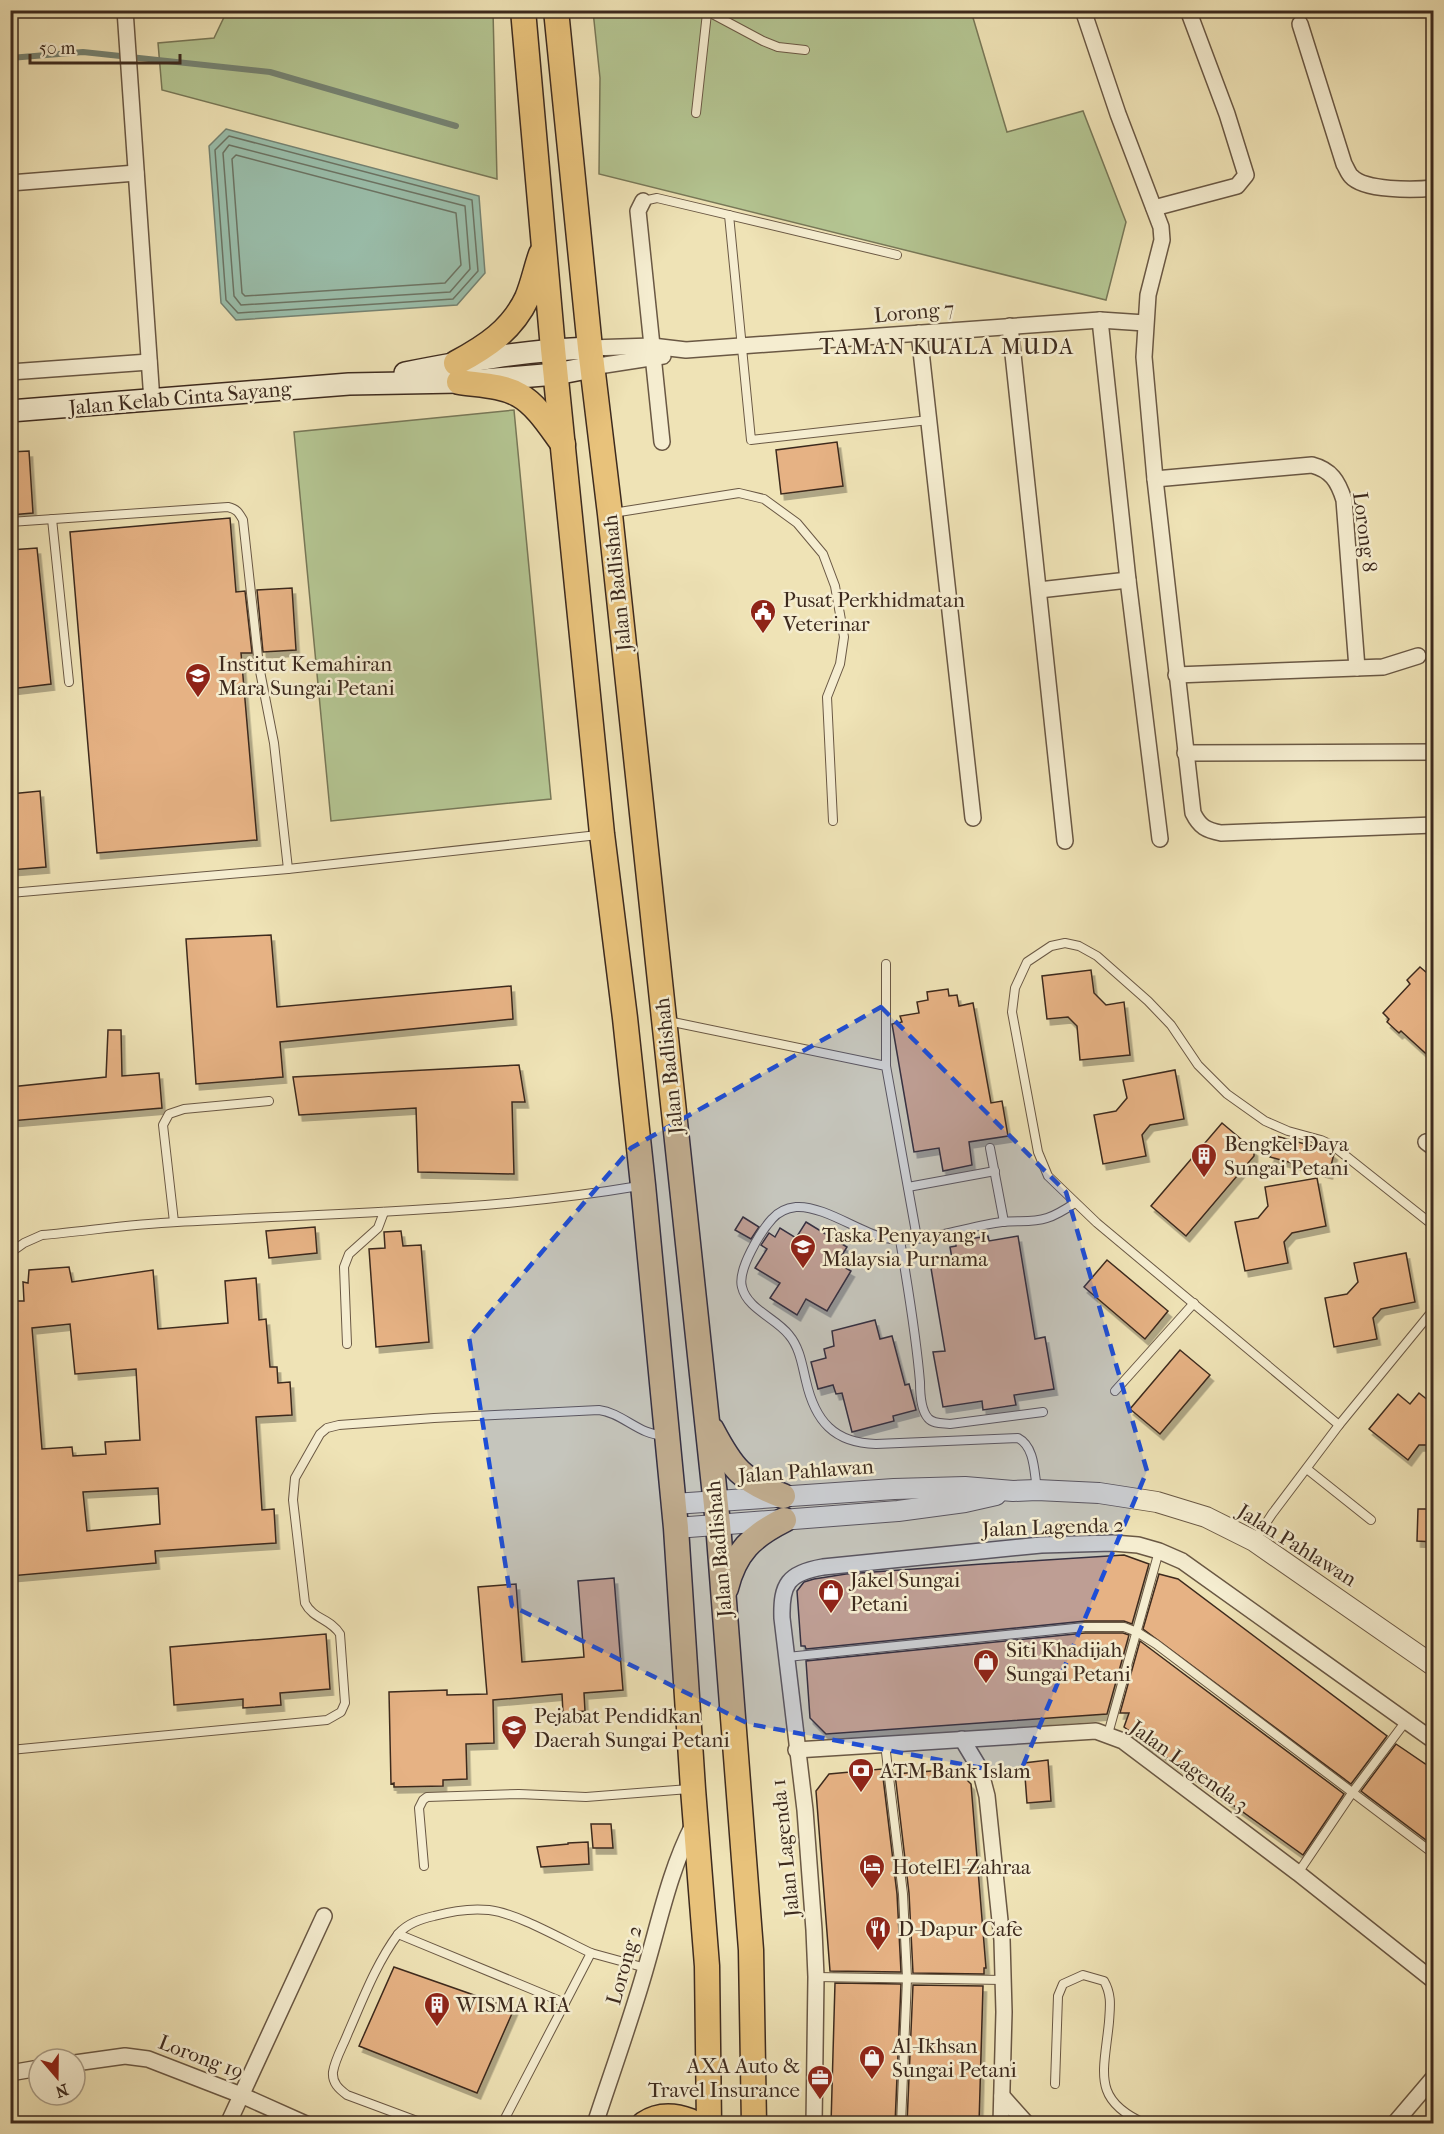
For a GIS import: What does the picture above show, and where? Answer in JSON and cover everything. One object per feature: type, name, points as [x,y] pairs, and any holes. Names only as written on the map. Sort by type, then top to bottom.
[{"type":"main road","name":"Jalan Badlishah","points":[[523,10],[553,350],[602,834],[625,1018],[668,1434],[707,1966],[709,2124]]},
{"type":"main road","name":"Jalan Badlishah","points":[[556,10],[591,357],[610,514],[717,1513],[751,1950],[754,2124]]},
{"type":"main road","points":[[544,244],[527,297],[517,316],[504,332],[458,372],[519,395],[528,402],[563,444]]},
{"type":"main road","name":"Jalan Kelab Cinta Sayang","points":[[10,411],[349,384],[458,372],[553,350],[591,357]]},
{"type":"main road","name":"Jalan Kelab Cinta Sayang","points":[[458,372],[556,374],[591,357]]},
{"type":"main road","points":[[707,1420],[728,1460],[743,1476],[763,1489],[783,1508],[753,1538],[739,1556],[729,1576],[724,1598]]},
{"type":"main road","points":[[644,2124],[665,2116],[681,2118],[690,2121],[691,2124]]},
{"type":"street","points":[[125,10],[152,401]]},
{"type":"street","points":[[1083,10],[1118,114],[1161,227],[1162,240],[1148,295],[1144,357],[1176,675],[1193,813],[1198,824],[1208,830],[1221,832],[1434,825]]},
{"type":"street","points":[[1154,208],[1237,186],[1246,176],[1230,123],[1188,10]]},
{"type":"street","points":[[1300,24],[1344,164],[1351,176],[1360,183],[1373,187],[1434,188]]},
{"type":"street","points":[[10,183],[136,173]]},
{"type":"street","points":[[643,201],[638,211],[662,442]]},
{"type":"street","points":[[1100,320],[1128,580],[1160,839]]},
{"type":"street","name":"Lorong 7","points":[[591,357],[1100,320],[1145,323]]},
{"type":"street","points":[[1010,326],[1065,841]]},
{"type":"street","points":[[919,333],[973,818]]},
{"type":"street","points":[[10,372],[149,362]]},
{"type":"street","name":"Lorong 8","points":[[1155,479],[1312,465],[1321,467],[1330,473],[1336,479],[1344,500],[1357,668]]},
{"type":"street","points":[[1039,590],[1128,580]]},
{"type":"street","points":[[1176,675],[1383,667],[1418,656]]},
{"type":"street","points":[[1185,753],[1434,752]]},
{"type":"street","name":"Jalan Pahlawan","points":[[676,1528],[717,1513],[783,1508],[898,1511],[965,1503],[1013,1491],[1099,1493],[1157,1502],[1206,1517],[1254,1541],[1434,1666]]},
{"type":"street","name":"Jalan Pahlawan","points":[[674,1504],[717,1513]]},
{"type":"street","name":"Jalan Lagenda 2","points":[[795,1575],[807,1569],[823,1567],[1041,1545],[1113,1543],[1138,1545],[1159,1551],[1182,1562],[1434,1741]]},
{"type":"street","name":"Jalan Lagenda 1","points":[[795,1575],[786,1585],[781,1597],[796,1750],[805,1810],[814,1930],[816,1977],[814,2124]]},
{"type":"street","name":"Jalan Lagenda 3","points":[[796,1750],[1096,1731],[1108,1734],[1123,1741],[1298,1873],[1434,1981]]},
{"type":"street","points":[[962,1739],[980,1769],[987,1796],[1002,1940],[1001,2124]]},
{"type":"street","name":"Lorong 2","points":[[595,2124],[646,1968],[667,1890],[682,1847],[696,1820]]},
{"type":"street","points":[[228,2124],[324,1916]]},
{"type":"street","name":"Lorong 19","points":[[87,2061],[125,2056],[148,2059],[242,2095],[306,2124]]},
{"type":"street","points":[[10,2073],[27,2070]]},
{"type":"street","points":[[1394,2124],[1434,2077]]},
{"type":"street","points":[[1002,2096],[1027,2124]]},
{"type":"lane","points":[[696,113],[706,12],[778,47],[804,50]]},
{"type":"lane","points":[[643,201],[657,198],[897,255]]},
{"type":"lane","points":[[729,215],[751,440],[929,420]]},
{"type":"lane","points":[[610,514],[739,493],[747,494],[764,499],[797,523],[823,554],[832,578],[844,638],[840,664],[827,697],[833,821]]},
{"type":"lane","points":[[10,522],[228,507],[238,512],[243,520],[259,666],[274,743],[288,869]]},
{"type":"lane","points":[[52,519],[69,682]]},
{"type":"lane","points":[[10,893],[288,869],[602,834]]},
{"type":"lane","points":[[1339,1425],[1075,1203],[1048,1176],[1038,1152],[1012,1012],[1015,988],[1027,962],[1051,946],[1065,943],[1079,946],[1097,956],[1116,971],[1171,1025],[1198,1065],[1242,1106],[1281,1128],[1332,1145],[1434,1226]]},
{"type":"lane","points":[[886,964],[886,1066],[917,1238]]},
{"type":"lane","points":[[664,1020],[886,1066]]},
{"type":"lane","points":[[174,1222],[163,1125],[170,1114],[184,1109],[269,1101]]},
{"type":"lane","points":[[990,1148],[1004,1222]]},
{"type":"lane","points":[[908,1187],[994,1171]]},
{"type":"lane","points":[[10,1253],[24,1243],[42,1235],[174,1222],[384,1212],[535,1200],[643,1185]]},
{"type":"lane","points":[[1037,1490],[1030,1449],[1026,1442],[1018,1438],[862,1444],[836,1434],[817,1414],[811,1402],[801,1359],[790,1335],[749,1302],[742,1288],[742,1273],[746,1260],[771,1220],[786,1209],[795,1207],[813,1209],[875,1235],[900,1240],[1004,1222],[1019,1223],[1049,1218],[1075,1203]]},
{"type":"lane","points":[[346,1344],[344,1267],[346,1260],[349,1254],[378,1228],[384,1212]]},
{"type":"lane","points":[[900,1240],[914,1323],[920,1389],[927,1418],[934,1423],[950,1424],[1043,1412]]},
{"type":"lane","points":[[1115,1391],[1194,1304]]},
{"type":"lane","points":[[1254,1541],[1339,1425],[1434,1309]]},
{"type":"lane","points":[[10,1750],[327,1720],[341,1712],[345,1703],[340,1634],[335,1626],[309,1611],[305,1603],[293,1500],[295,1478],[320,1434],[327,1428],[339,1425],[434,1418],[600,1410],[610,1411],[652,1435],[668,1434]]},
{"type":"lane","points":[[1307,1469],[1371,1520]]},
{"type":"lane","points":[[1108,1734],[1159,1551]]},
{"type":"lane","points":[[787,1657],[1085,1627],[1124,1627],[1156,1644],[1434,1854]]},
{"type":"lane","points":[[1298,1873],[1352,1793],[1406,1721]]},
{"type":"lane","points":[[885,1744],[903,1894],[908,1978],[901,2124]]},
{"type":"lane","points":[[424,1866],[419,1808],[427,1797],[519,1794],[586,1797],[693,1789]]},
{"type":"lane","points":[[425,2124],[347,2095],[334,2082],[333,2073],[336,2061],[383,1955],[403,1929],[428,1917],[472,1909],[492,1910],[515,1917],[591,1953],[646,1968]]},
{"type":"lane","points":[[398,1934],[565,2003]]},
{"type":"lane","points":[[502,2124],[591,1953]]},
{"type":"lane","points":[[1054,2084],[1058,1996],[1063,1984],[1083,1975],[1104,1981],[1110,1992],[1103,2077],[1105,2090],[1113,2102],[1127,2115],[1146,2124]]},
{"type":"lane","points":[[816,1977],[1003,1980]]},
{"type":"highlighted area","points":[[881,1007],[1066,1192],[1147,1471],[1019,1775],[749,1724],[512,1606],[469,1337],[631,1148]]},
{"type":"shaded area","points":[[227,11],[493,11],[497,179],[162,90],[158,43],[214,38]]},
{"type":"shaded area","points":[[593,11],[971,11],[1007,132],[1083,111],[1126,222],[1106,300],[599,174],[600,78]]},
{"type":"shaded area","points":[[514,410],[551,799],[331,821],[294,432]]},
{"type":"water","points":[[226,129],[479,196],[485,273],[457,305],[236,320],[221,303],[209,146]]},
{"type":"building","points":[[837,442],[843,486],[781,494],[776,450]]},
{"type":"building","points":[[29,451],[33,513],[10,515],[10,452]]},
{"type":"building","points":[[230,518],[236,592],[245,591],[252,653],[241,653],[257,840],[97,853],[70,532]]},
{"type":"building","points":[[37,548],[51,684],[10,689],[10,550]]},
{"type":"building","points":[[292,588],[296,650],[263,652],[257,590]]},
{"type":"building","points":[[40,791],[46,867],[10,870],[10,794]]},
{"type":"building","points":[[271,935],[277,1007],[511,986],[513,1019],[280,1042],[283,1077],[196,1084],[186,939]]},
{"type":"building","points":[[1420,967],[1434,979],[1434,1061],[1401,1031],[1399,1033],[1387,1022],[1389,1019],[1383,1013],[1410,984],[1407,980]]},
{"type":"building","points":[[1091,970],[1094,993],[1106,1005],[1124,1002],[1130,1055],[1080,1060],[1077,1026],[1068,1017],[1047,1019],[1042,976]]},
{"type":"building","points":[[948,989],[949,996],[957,995],[959,1006],[973,1003],[991,1103],[1002,1101],[1008,1136],[969,1142],[972,1165],[943,1171],[939,1148],[914,1152],[892,1024],[902,1022],[900,1016],[919,1013],[917,1002],[928,1000],[927,992]]},
{"type":"building","points":[[108,1030],[121,1030],[122,1076],[159,1073],[162,1108],[10,1121],[10,1087],[106,1077]]},
{"type":"building","points":[[519,1065],[525,1102],[512,1102],[514,1174],[418,1172],[416,1108],[299,1115],[293,1077]]},
{"type":"building","name":"Bengkel Daya Sungai Petani","points":[[1175,1070],[1184,1119],[1150,1125],[1142,1135],[1146,1156],[1103,1164],[1094,1115],[1116,1111],[1127,1098],[1123,1080]]},
{"type":"building","name":"Bengkel Daya Sungai Petani","points":[[1222,1123],[1254,1150],[1254,1156],[1186,1236],[1151,1206]]},
{"type":"building","name":"Bengkel Daya Sungai Petani","points":[[1276,1136],[1330,1151],[1334,1154],[1329,1173],[1270,1157]]},
{"type":"building","name":"Bengkel Daya Sungai Petani","points":[[1317,1178],[1326,1226],[1292,1233],[1284,1242],[1288,1263],[1245,1271],[1235,1222],[1258,1218],[1268,1206],[1265,1187]]},
{"type":"building","points":[[743,1217],[759,1227],[751,1239],[735,1230]]},
{"type":"building","name":"Taska Penyayang 1 Malaysia Purnama","points":[[806,1222],[847,1247],[837,1263],[851,1271],[827,1311],[806,1299],[797,1315],[770,1298],[780,1283],[755,1268],[767,1249],[761,1245],[769,1233],[775,1237],[780,1228],[796,1238]]},
{"type":"building","points":[[315,1227],[317,1253],[269,1258],[266,1231]]},
{"type":"building","points":[[401,1231],[403,1246],[421,1245],[429,1342],[376,1347],[369,1249],[385,1248],[384,1232]]},
{"type":"building","points":[[988,1236],[989,1241],[1018,1236],[1035,1339],[1045,1337],[1054,1389],[1014,1395],[1016,1405],[983,1410],[982,1401],[943,1407],[933,1352],[945,1351],[931,1268],[953,1264],[950,1247],[956,1246],[956,1241]]},
{"type":"building","points":[[1406,1253],[1415,1302],[1381,1309],[1373,1318],[1377,1339],[1334,1347],[1325,1298],[1347,1294],[1358,1282],[1354,1263]]},
{"type":"building","points":[[1107,1260],[1168,1311],[1145,1339],[1084,1287]]},
{"type":"building","points":[[69,1267],[72,1282],[153,1270],[158,1329],[228,1323],[225,1281],[256,1278],[259,1320],[266,1319],[270,1367],[277,1367],[278,1383],[290,1382],[292,1415],[256,1417],[262,1510],[274,1509],[276,1543],[155,1551],[156,1563],[10,1576],[10,1339],[15,1339],[12,1301],[24,1301],[23,1282],[28,1283],[29,1270]],"holes":[[[70,1324],[75,1374],[136,1369],[140,1440],[105,1442],[106,1454],[73,1456],[72,1447],[42,1449],[32,1328]],[[158,1488],[160,1524],[87,1531],[83,1492]]]},
{"type":"building","points":[[875,1320],[880,1339],[892,1336],[905,1385],[909,1384],[916,1410],[893,1416],[894,1421],[852,1432],[842,1393],[836,1394],[833,1385],[818,1389],[811,1362],[826,1358],[824,1349],[834,1346],[832,1331]]},
{"type":"building","points":[[1180,1350],[1210,1375],[1160,1434],[1130,1409]]},
{"type":"building","points":[[1419,1393],[1434,1405],[1434,1445],[1419,1445],[1408,1460],[1369,1429],[1398,1394],[1410,1404]]},
{"type":"building","points":[[1418,1509],[1434,1509],[1434,1542],[1417,1541]]},
{"type":"building","points":[[1124,1555],[1149,1564],[1132,1624],[1124,1621],[1085,1621],[806,1649],[805,1646],[801,1646],[797,1591],[804,1582],[814,1579],[846,1574]]},
{"type":"building","points":[[1159,1574],[1178,1579],[1387,1736],[1351,1784],[1143,1629]]},
{"type":"building","points":[[614,1578],[623,1690],[584,1693],[585,1711],[563,1713],[562,1694],[493,1700],[494,1743],[466,1744],[467,1779],[443,1780],[443,1786],[394,1787],[394,1783],[391,1784],[389,1692],[447,1690],[447,1695],[487,1694],[478,1587],[516,1584],[522,1662],[584,1657],[578,1581]]},
{"type":"building","points":[[1085,1633],[1129,1635],[1107,1714],[826,1734],[810,1718],[806,1661]]},
{"type":"building","points":[[326,1634],[330,1689],[280,1693],[281,1705],[243,1708],[243,1699],[174,1705],[170,1647]]},
{"type":"building","points":[[1140,1641],[1344,1794],[1303,1855],[1124,1727],[1129,1713],[1120,1713]]},
{"type":"building","points":[[1396,1744],[1434,1770],[1434,1846],[1361,1791]]},
{"type":"building","points":[[1048,1760],[1051,1801],[1027,1803],[1024,1763]]},
{"type":"building","points":[[882,1769],[897,1894],[901,1972],[830,1971],[816,1791],[829,1774]]},
{"type":"building","points":[[956,1769],[971,1784],[986,1968],[984,1968],[984,1974],[913,1973],[909,1893],[895,1774]]},
{"type":"building","points":[[591,1824],[611,1824],[613,1848],[593,1848]]},
{"type":"building","points":[[588,1842],[589,1864],[541,1867],[537,1847]]},
{"type":"building","name":"WISMA RIA","points":[[394,1967],[514,2009],[477,2093],[359,2046]]},
{"type":"building","points":[[835,1983],[901,1984],[895,2124],[831,2124]]},
{"type":"building","points":[[913,1985],[983,1986],[979,2124],[907,2124]]},
{"type":"waterway","points":[[10,58],[83,52],[270,72],[456,126]]},
{"type":"place","name":"Pusat Perkhidmatan Veterinar","points":[[763,635]]},
{"type":"place","name":"Institut Kemahiran Mara Sungai Petani","points":[[198,699]]},
{"type":"place","name":"Bengkel Daya Sungai Petani","points":[[1204,1179]]},
{"type":"place","name":"Taska Penyayang 1 Malaysia Purnama","points":[[803,1270]]},
{"type":"place","name":"Jakel Sungai Petani","points":[[831,1615]]},
{"type":"place","name":"Siti Khadijah Sungai Petani","points":[[986,1685]]},
{"type":"place","name":"Pejabat Pendidkan Daerah Sungai Petani","points":[[514,1751]]},
{"type":"place","name":"ATM Bank Islam","points":[[861,1794]]},
{"type":"place","name":"HotelEl-Zahraa","points":[[872,1890]]},
{"type":"place","name":"D-Dapur Cafe","points":[[878,1952]]},
{"type":"place","name":"WISMA RIA","points":[[437,2028]]},
{"type":"place","name":"Al-Ikhsan Sungai Petani","points":[[872,2081]]},
{"type":"place","name":"AXA Auto & Travel Insurance","points":[[820,2101]]},
{"type":"district","name":"TAMAN KUALA MUDA","points":[[947,346]]}]
